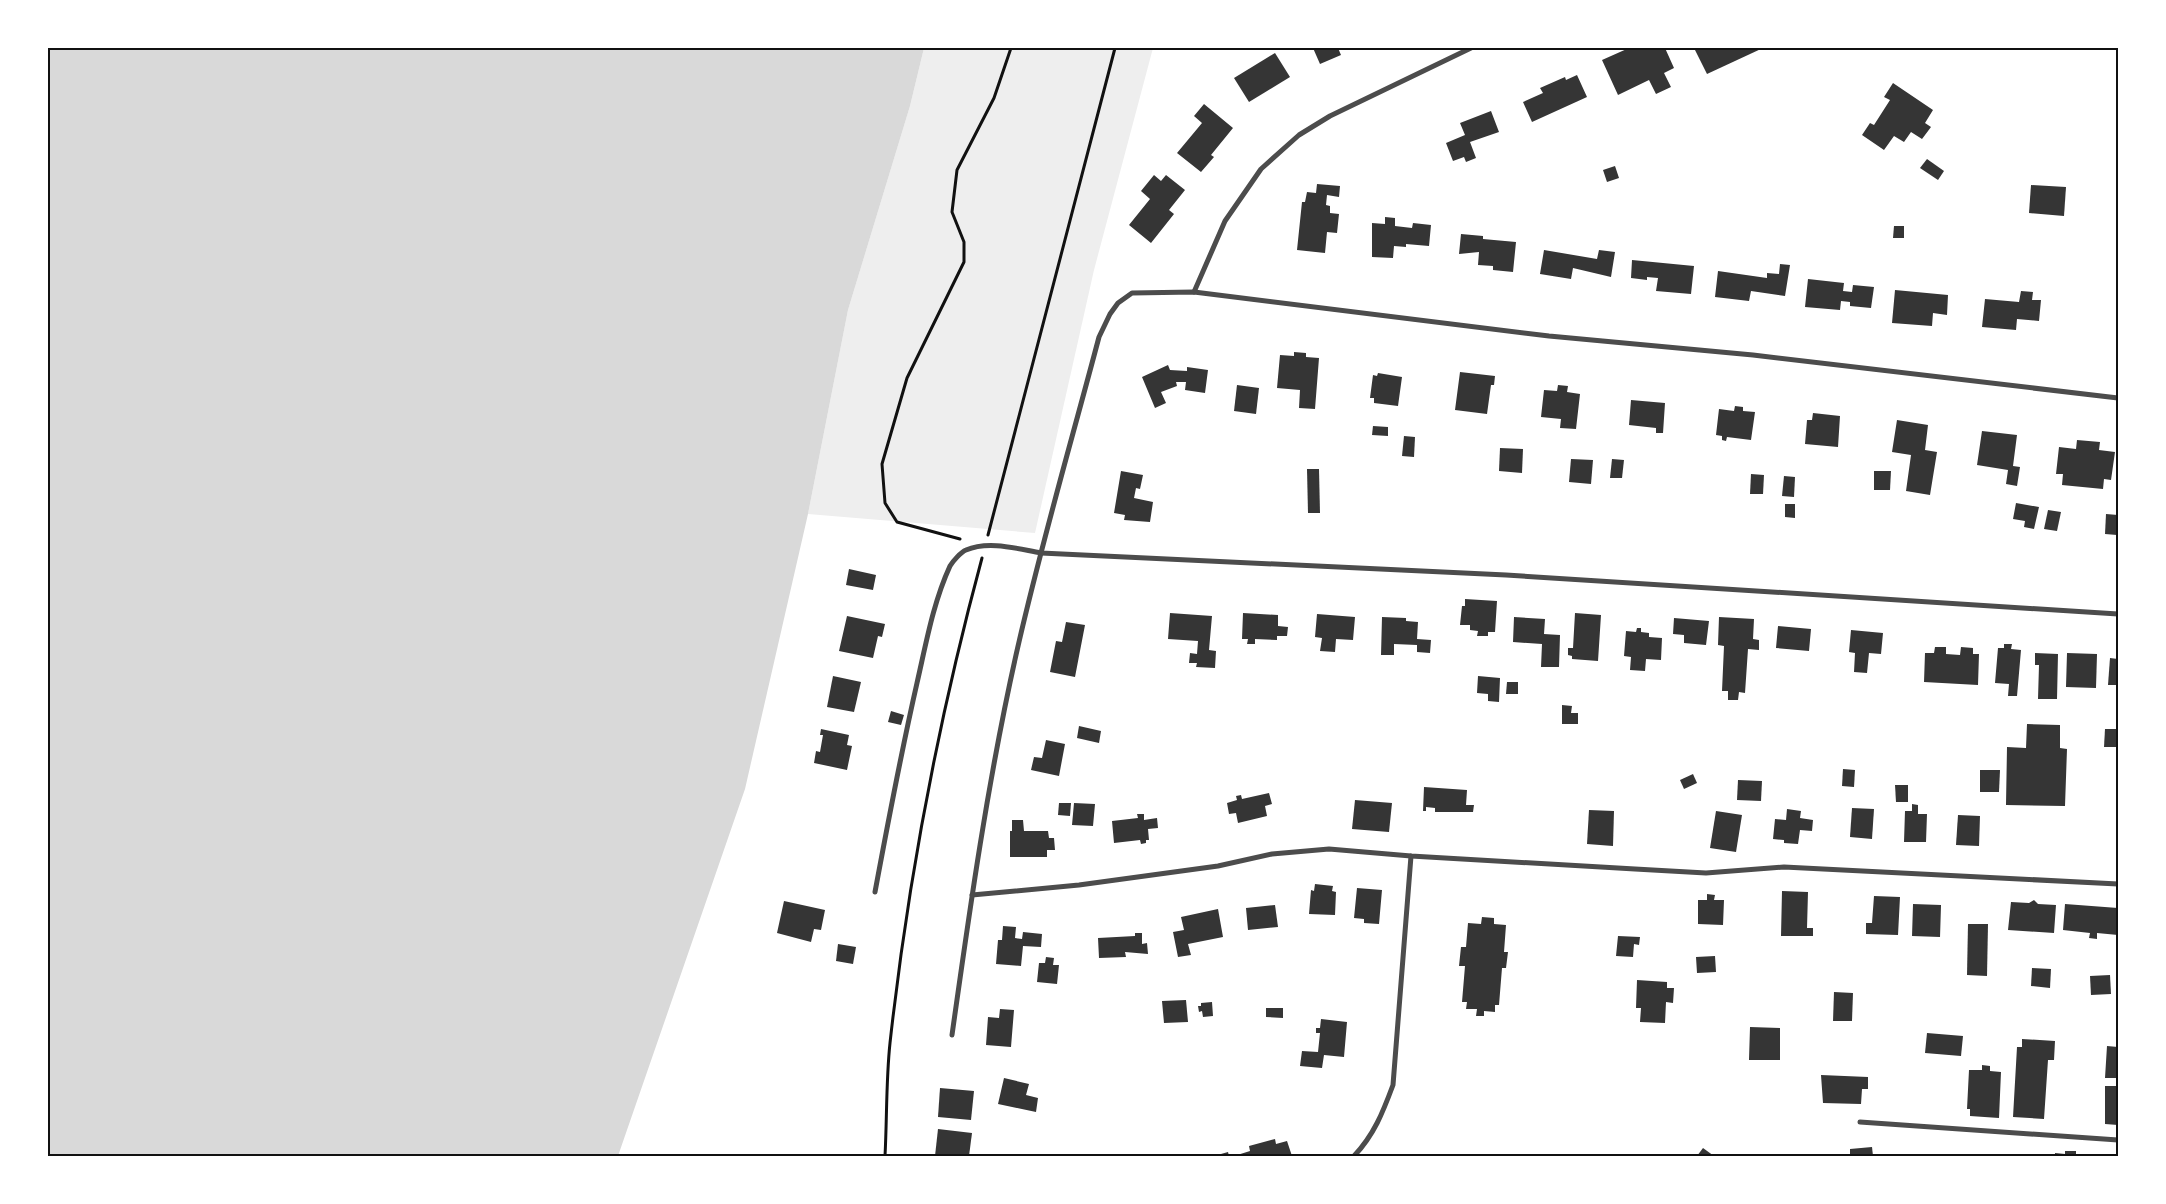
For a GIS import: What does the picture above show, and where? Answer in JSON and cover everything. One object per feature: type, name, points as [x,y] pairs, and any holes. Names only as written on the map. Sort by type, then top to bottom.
[{"type":"street","points":[[1194,292],[1225,221],[1261,169],[1299,135],[1330,116],[1471,48]]},
{"type":"street","points":[[952,1034],[982,822],[1016,656],[1041,553],[1099,337],[1110,314],[1118,303],[1132,293],[1194,292],[1549,336],[1753,355],[2118,398]]},
{"type":"street","points":[[876,892],[894,784],[925,647],[938,598],[951,564],[965,550],[985,546],[1006,546],[1041,553],[1506,575],[2118,614]]},
{"type":"street","points":[[972,895],[1079,885],[1218,866],[1272,854],[1329,848],[1411,856],[1706,873],[1784,867],[2118,884]]},
{"type":"street","points":[[1354,1156],[1369,1140],[1382,1116],[1393,1085],[1411,856]]},
{"type":"street","points":[[1860,1122],[2118,1140]]},
{"type":"path","points":[[985,546],[897,522],[884,503],[882,464],[907,378],[964,262],[964,242],[952,212],[957,170],[994,98],[1011,48]]},
{"type":"path","points":[[885,1156],[890,1044],[919,834],[968,608],[1115,48]]},
{"type":"shaded area","points":[[48,48],[924,48],[910,106],[848,310],[808,514],[745,789],[618,1156],[48,1156]]},
{"type":"shaded area","points":[[924,48],[1153,48],[1094,270],[1035,533],[808,514],[848,310],[910,106]]},
{"type":"building","points":[[1313,48],[1338,48],[1341,55],[1320,64]]},
{"type":"building","points":[[1629,48],[1665,48],[1674,68],[1664,73],[1671,87],[1656,94],[1649,80],[1618,95],[1602,60]]},
{"type":"building","points":[[1694,48],[1763,48],[1707,74]]},
{"type":"building","points":[[1275,53],[1290,77],[1249,102],[1234,78]]},
{"type":"building","points":[[1577,75],[1587,97],[1532,122],[1523,102],[1543,93],[1540,88],[1565,77],[1566,80]]},
{"type":"building","points":[[1893,83],[1933,110],[1925,123],[1931,127],[1922,139],[1911,132],[1904,142],[1894,136],[1884,150],[1862,135],[1870,123],[1874,125],[1890,100],[1884,97]]},
{"type":"building","points":[[1204,104],[1233,128],[1211,155],[1214,157],[1201,172],[1177,153],[1202,123],[1194,116]]},
{"type":"building","points":[[1491,111],[1499,132],[1470,142],[1476,158],[1466,162],[1464,157],[1453,161],[1446,143],[1465,135],[1460,123]]},
{"type":"building","points":[[1927,159],[1944,171],[1938,180],[1920,168]]},
{"type":"building","points":[[1615,166],[1619,178],[1607,182],[1603,170]]},
{"type":"building","points":[[1154,175],[1161,181],[1166,175],[1185,190],[1169,210],[1174,214],[1151,243],[1129,225],[1150,199],[1141,191]]},
{"type":"building","points":[[1317,184],[1340,186],[1339,197],[1327,195],[1326,205],[1330,206],[1330,213],[1339,214],[1337,233],[1327,232],[1325,253],[1297,250],[1302,202],[1305,202],[1307,192],[1316,193]]},
{"type":"building","points":[[2031,185],[2066,187],[2064,216],[2029,213]]},
{"type":"building","points":[[1385,217],[1395,218],[1395,226],[1412,228],[1413,223],[1431,225],[1429,246],[1406,244],[1406,247],[1394,246],[1393,258],[1372,257],[1372,223],[1385,224]]},
{"type":"building","points":[[1894,226],[1904,226],[1904,238],[1893,238]]},
{"type":"building","points":[[1461,234],[1483,236],[1483,239],[1516,242],[1513,272],[1493,270],[1493,266],[1478,265],[1479,252],[1459,254]]},
{"type":"building","points":[[1544,250],[1597,259],[1599,250],[1615,252],[1611,277],[1573,268],[1571,279],[1540,274]]},
{"type":"building","points":[[1632,260],[1694,266],[1691,294],[1656,291],[1658,278],[1647,277],[1647,280],[1631,278]]},
{"type":"building","points":[[1780,264],[1790,265],[1785,296],[1751,291],[1749,301],[1715,297],[1718,271],[1767,278],[1767,273],[1779,274]]},
{"type":"building","points":[[1808,279],[1844,283],[1843,291],[1852,292],[1853,285],[1874,287],[1871,308],[1850,306],[1850,302],[1841,301],[1840,310],[1805,307]]},
{"type":"building","points":[[1895,290],[1948,295],[1947,315],[1933,313],[1932,326],[1892,323]]},
{"type":"building","points":[[2021,291],[2033,292],[2032,300],[2041,300],[2039,321],[2017,319],[2016,330],[1982,327],[1985,299],[2019,302]]},
{"type":"building","points":[[1294,352],[1306,353],[1306,357],[1319,358],[1315,409],[1299,408],[1300,390],[1277,388],[1280,355],[1294,356]]},
{"type":"building","points":[[1168,365],[1170,370],[1187,371],[1187,367],[1208,370],[1205,393],[1185,390],[1186,382],[1176,382],[1177,386],[1161,392],[1166,403],[1155,408],[1142,377]]},
{"type":"building","points":[[1460,372],[1495,376],[1494,385],[1491,385],[1487,414],[1455,410]]},
{"type":"building","points":[[1378,373],[1402,377],[1398,406],[1374,403],[1374,398],[1370,398],[1373,375],[1377,376]]},
{"type":"building","points":[[1237,385],[1259,388],[1256,414],[1234,411]]},
{"type":"building","points":[[1558,385],[1568,386],[1567,392],[1580,394],[1576,429],[1560,428],[1561,419],[1541,417],[1544,390],[1557,391]]},
{"type":"building","points":[[1631,400],[1665,403],[1663,433],[1656,433],[1656,428],[1629,425]]},
{"type":"building","points":[[1735,406],[1743,407],[1743,411],[1755,412],[1751,440],[1727,437],[1726,441],[1722,440],[1722,436],[1716,435],[1719,409],[1734,411]]},
{"type":"building","points":[[1813,413],[1840,416],[1838,447],[1805,444],[1807,420],[1812,420]]},
{"type":"building","points":[[1897,420],[1928,425],[1925,450],[1937,452],[1930,495],[1906,491],[1911,455],[1892,452]]},
{"type":"building","points":[[1373,426],[1388,427],[1388,436],[1372,435]]},
{"type":"building","points":[[1982,431],[2017,435],[2013,466],[2020,467],[2017,486],[2006,484],[2008,470],[1977,465]]},
{"type":"building","points":[[1404,436],[1415,437],[1414,457],[1402,456]]},
{"type":"building","points":[[2077,440],[2100,442],[2099,450],[2115,452],[2111,480],[2104,479],[2103,489],[2062,485],[2063,474],[2056,474],[2059,447],[2076,449]]},
{"type":"building","points":[[1500,448],[1523,449],[1522,473],[1499,471]]},
{"type":"building","points":[[1571,459],[1593,460],[1591,484],[1569,482]]},
{"type":"building","points":[[1612,459],[1624,460],[1622,478],[1610,478]]},
{"type":"building","points":[[1307,469],[1319,469],[1320,513],[1308,513]]},
{"type":"building","points":[[1121,471],[1143,475],[1140,489],[1136,488],[1134,498],[1153,502],[1150,522],[1124,520],[1125,515],[1114,513]]},
{"type":"building","points":[[1874,471],[1891,471],[1890,490],[1874,490]]},
{"type":"building","points":[[1751,474],[1764,475],[1763,494],[1750,494]]},
{"type":"building","points":[[1784,476],[1795,477],[1794,497],[1782,496]]},
{"type":"building","points":[[2016,503],[2039,507],[2034,529],[2024,527],[2025,521],[2013,519]]},
{"type":"building","points":[[1785,504],[1795,504],[1795,518],[1785,517]]},
{"type":"building","points":[[2048,510],[2061,512],[2057,531],[2044,529]]},
{"type":"building","points":[[2106,514],[2118,515],[2117,535],[2105,534]]},
{"type":"building","points":[[849,569],[876,575],[873,590],[846,585]]},
{"type":"building","points":[[1465,599],[1497,601],[1495,632],[1488,632],[1488,636],[1477,636],[1478,631],[1470,630],[1470,625],[1460,625],[1462,606],[1465,606]]},
{"type":"building","points":[[1170,613],[1212,616],[1209,650],[1216,651],[1215,668],[1196,667],[1197,663],[1189,663],[1190,653],[1197,654],[1198,641],[1168,639]]},
{"type":"building","points":[[1243,613],[1278,615],[1278,626],[1288,627],[1287,636],[1277,636],[1277,640],[1255,639],[1255,644],[1247,644],[1248,639],[1242,639]]},
{"type":"building","points":[[1575,613],[1601,615],[1598,661],[1572,659],[1572,656],[1568,655],[1568,648],[1573,648]]},
{"type":"building","points":[[1317,614],[1355,617],[1353,640],[1336,639],[1335,652],[1320,651],[1322,638],[1315,637]]},
{"type":"building","points":[[847,616],[885,624],[882,637],[878,636],[873,658],[839,651]]},
{"type":"building","points":[[1382,617],[1406,618],[1406,621],[1418,622],[1417,639],[1431,640],[1430,653],[1417,652],[1417,645],[1394,644],[1394,655],[1381,655]]},
{"type":"building","points":[[1514,617],[1545,619],[1544,634],[1560,635],[1559,667],[1541,667],[1542,644],[1513,642]]},
{"type":"building","points":[[1719,617],[1754,619],[1753,639],[1759,640],[1759,650],[1748,649],[1745,693],[1739,692],[1738,700],[1728,700],[1728,691],[1722,691],[1724,646],[1718,645]]},
{"type":"building","points":[[1674,618],[1709,621],[1706,645],[1684,643],[1684,635],[1673,634]]},
{"type":"building","points":[[1066,622],[1085,625],[1075,677],[1050,672],[1056,641],[1062,642]]},
{"type":"building","points":[[1778,626],[1811,629],[1809,651],[1776,648]]},
{"type":"building","points":[[1637,628],[1641,628],[1641,632],[1649,633],[1649,637],[1662,638],[1661,660],[1646,659],[1645,671],[1630,670],[1631,657],[1624,656],[1626,631],[1636,632]]},
{"type":"building","points":[[1851,630],[1883,633],[1881,654],[1869,653],[1867,673],[1854,672],[1855,653],[1849,652]]},
{"type":"building","points":[[2004,644],[2012,644],[2011,649],[2021,650],[2017,696],[2008,696],[2009,684],[1995,683],[1998,648],[2004,648]]},
{"type":"building","points":[[1935,647],[1946,647],[1946,654],[1960,655],[1961,647],[1973,648],[1973,654],[1979,654],[1978,685],[1924,682],[1925,653],[1934,653]]},
{"type":"building","points":[[2035,653],[2058,654],[2057,699],[2038,699],[2039,665],[2035,665]]},
{"type":"building","points":[[2067,653],[2097,654],[2096,688],[2066,687]]},
{"type":"building","points":[[2110,658],[2118,659],[2118,685],[2108,685]]},
{"type":"building","points":[[833,676],[861,682],[854,712],[827,707]]},
{"type":"building","points":[[1478,676],[1500,678],[1499,702],[1488,701],[1488,694],[1477,693]]},
{"type":"building","points":[[1507,682],[1518,682],[1518,694],[1506,694]]},
{"type":"building","points":[[1562,705],[1572,706],[1571,713],[1578,713],[1578,724],[1562,724]]},
{"type":"building","points":[[891,711],[904,715],[901,725],[888,722]]},
{"type":"building","points":[[2027,724],[2060,725],[2060,748],[2067,749],[2065,806],[2006,805],[2007,747],[2026,748]]},
{"type":"building","points":[[1079,726],[1101,731],[1099,743],[1077,738]]},
{"type":"building","points":[[821,729],[849,735],[847,745],[852,746],[847,770],[814,763],[816,751],[820,752],[823,735],[820,735]]},
{"type":"building","points":[[2105,729],[2118,729],[2118,747],[2104,747]]},
{"type":"building","points":[[1046,740],[1065,744],[1059,776],[1031,770],[1034,757],[1042,758]]},
{"type":"building","points":[[1843,769],[1855,770],[1854,787],[1842,786]]},
{"type":"building","points":[[1980,770],[2000,770],[1999,792],[1980,792]]},
{"type":"building","points":[[1693,774],[1697,783],[1684,789],[1680,780]]},
{"type":"building","points":[[1738,780],[1762,781],[1761,801],[1737,800]]},
{"type":"building","points":[[1895,785],[1908,785],[1908,802],[1896,802]]},
{"type":"building","points":[[1424,787],[1467,790],[1466,805],[1474,805],[1473,812],[1435,812],[1435,808],[1426,807],[1426,811],[1423,811]]},
{"type":"building","points":[[1269,793],[1272,804],[1265,806],[1267,816],[1238,823],[1236,813],[1229,814],[1227,803],[1237,800],[1236,796],[1241,795],[1242,799]]},
{"type":"building","points":[[1355,800],[1392,803],[1389,832],[1352,829]]},
{"type":"building","points":[[1059,803],[1071,803],[1070,816],[1058,815]]},
{"type":"building","points":[[1074,803],[1095,804],[1093,826],[1072,825]]},
{"type":"building","points":[[1912,804],[1918,805],[1918,814],[1927,814],[1926,842],[1904,842],[1905,811],[1912,811]]},
{"type":"building","points":[[1852,808],[1874,809],[1872,839],[1850,837]]},
{"type":"building","points":[[1787,809],[1801,811],[1800,818],[1813,820],[1812,831],[1800,830],[1798,844],[1784,843],[1784,840],[1773,839],[1775,819],[1786,820]]},
{"type":"building","points":[[1589,810],[1614,811],[1613,846],[1587,844]]},
{"type":"building","points":[[1716,811],[1742,815],[1736,852],[1710,848]]},
{"type":"building","points":[[1137,814],[1144,814],[1144,820],[1157,818],[1158,828],[1148,829],[1149,840],[1141,844],[1140,840],[1114,843],[1112,821],[1138,818]]},
{"type":"building","points":[[1958,815],[1980,816],[1979,846],[1956,845]]},
{"type":"building","points":[[1012,820],[1023,820],[1024,831],[1048,831],[1049,838],[1054,838],[1055,850],[1047,850],[1047,857],[1010,857]]},
{"type":"building","points":[[1315,884],[1333,886],[1332,891],[1336,892],[1335,915],[1309,914],[1311,890],[1314,891]]},
{"type":"building","points":[[1357,888],[1382,890],[1379,924],[1364,923],[1364,919],[1354,918]]},
{"type":"building","points":[[1782,891],[1808,892],[1807,928],[1813,928],[1813,936],[1781,936]]},
{"type":"building","points":[[1707,894],[1715,895],[1714,900],[1724,900],[1723,925],[1698,924],[1698,900],[1707,900]]},
{"type":"building","points":[[1874,896],[1900,897],[1898,935],[1866,934],[1866,923],[1872,923]]},
{"type":"building","points":[[2034,900],[2038,904],[2056,905],[2054,933],[2008,930],[2011,902],[2029,903]]},
{"type":"building","points":[[784,901],[825,910],[821,930],[814,929],[811,942],[777,933]]},
{"type":"building","points":[[1913,904],[1941,905],[1940,937],[1912,936]]},
{"type":"building","points":[[2065,904],[2118,908],[2118,935],[2097,933],[2097,939],[2089,938],[2090,933],[2063,930]]},
{"type":"building","points":[[1275,905],[1278,927],[1248,930],[1246,908]]},
{"type":"building","points":[[1218,909],[1223,937],[1188,944],[1191,955],[1178,957],[1173,932],[1184,930],[1181,917]]},
{"type":"building","points":[[1482,917],[1494,918],[1494,924],[1506,925],[1504,952],[1508,952],[1506,968],[1502,968],[1499,1005],[1495,1005],[1495,1012],[1484,1011],[1484,1016],[1476,1016],[1477,1009],[1466,1009],[1467,1002],[1462,1002],[1465,966],[1459,966],[1461,947],[1466,947],[1468,923],[1481,924]]},
{"type":"building","points":[[1968,924],[1988,924],[1987,976],[1967,975]]},
{"type":"building","points":[[1003,926],[1016,927],[1015,938],[1022,939],[1023,932],[1042,934],[1041,947],[1023,946],[1021,966],[996,964],[998,940],[1002,940]]},
{"type":"building","points":[[1135,933],[1142,933],[1142,944],[1147,943],[1148,954],[1125,952],[1126,957],[1099,958],[1098,938],[1135,936]]},
{"type":"building","points":[[1618,936],[1640,937],[1639,945],[1634,944],[1633,957],[1616,956]]},
{"type":"building","points":[[838,944],[856,947],[853,964],[836,961]]},
{"type":"building","points":[[1715,956],[1716,972],[1697,973],[1696,957]]},
{"type":"building","points":[[1046,957],[1054,958],[1053,965],[1059,965],[1057,984],[1037,982],[1039,963],[1045,963]]},
{"type":"building","points":[[2032,968],[2051,969],[2050,988],[2031,986]]},
{"type":"building","points":[[2110,975],[2111,994],[2091,995],[2090,976]]},
{"type":"building","points":[[1637,980],[1667,982],[1667,988],[1674,988],[1673,1003],[1666,1002],[1665,1023],[1640,1022],[1641,1008],[1636,1008]]},
{"type":"building","points":[[1834,992],[1853,993],[1852,1021],[1833,1021]]},
{"type":"building","points":[[1186,1000],[1188,1022],[1164,1023],[1162,1001]]},
{"type":"building","points":[[1212,1002],[1213,1016],[1203,1017],[1202,1011],[1199,1012],[1198,1006],[1201,1006],[1201,1003]]},
{"type":"building","points":[[1266,1008],[1283,1008],[1283,1018],[1266,1017]]},
{"type":"building","points":[[1000,1009],[1014,1010],[1011,1047],[986,1045],[988,1017],[999,1018]]},
{"type":"building","points":[[1321,1019],[1347,1022],[1344,1057],[1324,1055],[1322,1068],[1300,1066],[1302,1051],[1318,1052],[1320,1033],[1316,1033],[1316,1028],[1320,1028]]},
{"type":"building","points":[[1750,1027],[1780,1028],[1780,1060],[1749,1060]]},
{"type":"building","points":[[1927,1033],[1963,1036],[1961,1056],[1925,1053]]},
{"type":"building","points":[[2022,1039],[2055,1041],[2054,1060],[2048,1060],[2044,1119],[2013,1117],[2017,1047],[2022,1047]]},
{"type":"building","points":[[2107,1046],[2118,1047],[2118,1078],[2105,1078]]},
{"type":"building","points":[[1982,1065],[1990,1066],[1990,1071],[2001,1072],[1999,1118],[1970,1116],[1970,1109],[1967,1109],[1969,1070],[1982,1070]]},
{"type":"building","points":[[1821,1075],[1868,1077],[1868,1089],[1862,1089],[1861,1104],[1823,1103]]},
{"type":"building","points":[[1004,1078],[1029,1084],[1026,1095],[1038,1098],[1036,1112],[998,1104]]},
{"type":"building","points":[[2105,1086],[2118,1086],[2118,1125],[2105,1124]]},
{"type":"building","points":[[940,1088],[974,1091],[971,1120],[938,1117]]},
{"type":"building","points":[[938,1129],[972,1133],[969,1156],[935,1156]]},
{"type":"building","points":[[1275,1139],[1276,1144],[1287,1141],[1292,1156],[1234,1156],[1250,1151],[1249,1146]]},
{"type":"building","points":[[1872,1147],[1873,1156],[1850,1156],[1850,1149]]},
{"type":"building","points":[[1703,1148],[1714,1156],[1697,1156]]},
{"type":"building","points":[[2065,1151],[2076,1151],[2076,1154],[2083,1154],[2083,1156],[2055,1156],[2055,1153],[2065,1154]]},
{"type":"building","points":[[1228,1152],[1229,1156],[1214,1156]]}]
